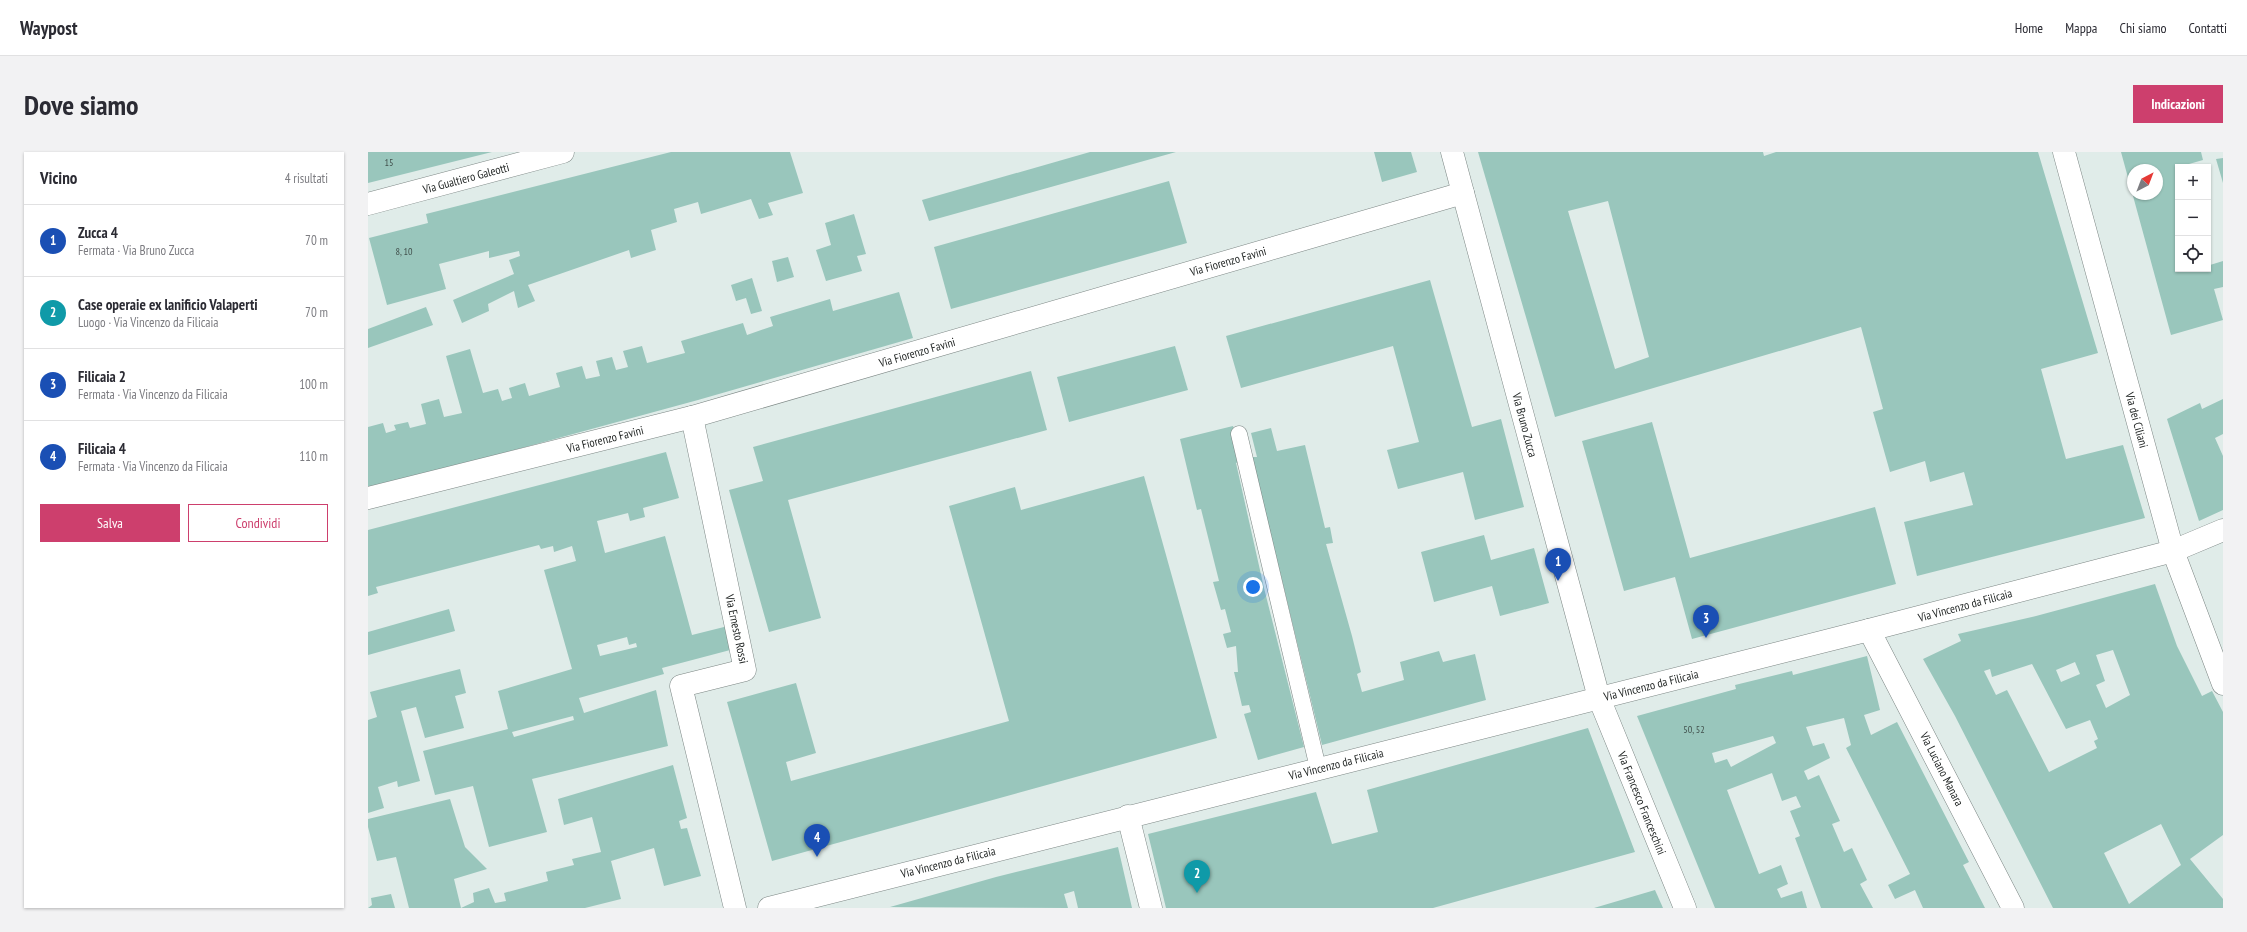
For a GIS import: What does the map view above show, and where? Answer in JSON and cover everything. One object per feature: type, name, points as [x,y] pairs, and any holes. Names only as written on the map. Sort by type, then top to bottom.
[{"type":"street","name":"Via Gualtiero Galeotti","points":[[368,204],[563,152]]},
{"type":"street","name":"Via Bruno Zucca","points":[[1452,152],[1599,698]]},
{"type":"street","name":"Via dei Ciliani","points":[[2064,152],[2173,551],[2223,684]]},
{"type":"street","name":"Via Fiorenzo Favini","points":[[368,498],[692,417],[1463,193]]},
{"type":"street","name":"Via Ernesto Rossi","points":[[692,417],[745,670],[681,686],[735,908]]},
{"type":"street","name":"Via Vincenzo da Filicaia","points":[[769,908],[1128,816],[1869,630],[2173,551],[2223,530]]},
{"type":"street","name":"Via Luciano Manara","points":[[1869,630],[2013,908]]},
{"type":"street","name":"Via Francesco Franceschini","points":[[1599,698],[1685,908]]},
{"type":"street","points":[[1128,816],[1151,908]]},
{"type":"lane","points":[[1239,434],[1318,768]]},
{"type":"building","points":[[368,152],[492,152],[368,183]]},
{"type":"building","points":[[671,152],[790,152],[803,193],[768,203],[773,215],[759,219],[751,199],[701,214],[698,202],[674,209],[677,222],[651,230],[656,250],[631,258],[629,250],[528,285],[535,301],[518,308],[514,291],[488,304],[489,311],[462,323],[453,300],[514,274],[509,260],[520,256],[519,251],[489,258],[489,251],[439,264],[446,289],[387,305],[369,238],[428,223],[426,214]]},
{"type":"building","points":[[1090,152],[1176,152],[929,221],[922,200]]},
{"type":"building","points":[[1374,152],[1411,152],[1417,172],[1382,182]]},
{"type":"building","points":[[1478,152],[1763,152],[1764,156],[1776,152],[2038,152],[2098,353],[2041,369],[2066,459],[2123,445],[2145,518],[1917,576],[1904,522],[1973,505],[1964,472],[1930,482],[1925,461],[1890,472],[1873,412],[1883,409],[1861,327],[1555,417]],"holes":[[[1608,201],[1649,357],[1615,369],[1568,211]]]},
{"type":"building","points":[[2121,152],[2201,152],[2203,160],[2189,164],[2175,164],[2175,272],[2211,272],[2211,265],[2223,261],[2223,287],[2214,289],[2223,320],[2171,335],[2134,200],[2163,200],[2163,164],[2127,164],[2127,174]]},
{"type":"building","points":[[2223,158],[2223,183],[2216,159]]},
{"type":"building","points":[[1169,181],[1187,243],[951,309],[934,247]]},
{"type":"building","points":[[854,214],[866,254],[857,256],[862,271],[826,281],[816,250],[831,245],[825,223]]},
{"type":"building","points":[[788,257],[794,277],[777,282],[772,261]]},
{"type":"building","points":[[752,278],[762,311],[751,314],[746,298],[736,301],[731,285]]},
{"type":"building","points":[[1430,280],[1472,427],[1501,419],[1524,507],[1475,520],[1463,472],[1398,489],[1387,450],[1419,442],[1393,346],[1241,388],[1226,336]]},
{"type":"building","points":[[899,292],[913,338],[698,400],[368,490],[368,427],[383,423],[386,433],[396,430],[394,425],[408,422],[410,428],[426,424],[421,404],[439,399],[444,417],[462,413],[446,356],[470,349],[483,393],[498,389],[502,401],[512,398],[509,388],[525,383],[529,396],[560,387],[556,373],[582,366],[586,379],[600,376],[596,361],[612,357],[616,370],[628,367],[623,351],[642,346],[647,363],[685,353],[681,341],[743,323],[747,335],[773,326],[770,317],[830,299],[833,311]]},
{"type":"building","points":[[426,307],[433,325],[368,348],[368,329]]},
{"type":"building","points":[[1175,346],[1188,390],[1069,422],[1057,377]]},
{"type":"building","points":[[1031,371],[1047,430],[788,500],[821,618],[769,632],[729,490],[763,481],[753,447]]},
{"type":"building","points":[[2223,399],[2223,434],[2215,438],[2223,456],[2223,510],[2199,521],[2167,419],[2200,403],[2202,409]]},
{"type":"building","points":[[1652,422],[1690,558],[1875,507],[1896,584],[1692,639],[1675,577],[1624,591],[1582,441]]},
{"type":"building","points":[[1233,426],[1242,461],[1236,463],[1264,588],[1304,747],[1258,760],[1244,714],[1251,712],[1249,705],[1242,706],[1234,672],[1238,672],[1236,646],[1227,648],[1223,634],[1231,632],[1225,609],[1221,610],[1213,582],[1219,581],[1201,509],[1197,510],[1180,439]]},
{"type":"building","points":[[1271,428],[1277,451],[1305,445],[1325,528],[1330,527],[1333,543],[1326,544],[1361,672],[1357,674],[1362,692],[1404,680],[1400,662],[1439,651],[1443,662],[1475,654],[1486,700],[1322,745],[1252,457],[1257,457],[1251,433]]},
{"type":"building","points":[[666,452],[679,498],[643,508],[645,517],[630,521],[628,513],[597,521],[605,553],[665,536],[692,635],[728,626],[734,649],[662,668],[664,674],[579,698],[584,713],[656,690],[668,746],[532,779],[547,832],[489,847],[473,786],[435,795],[423,751],[508,729],[498,691],[572,669],[544,570],[576,561],[572,546],[554,552],[553,546],[541,549],[539,545],[376,587],[378,593],[368,596],[368,530]],"holes":[[[627,637],[629,645],[636,643],[637,647],[600,656],[597,645]],[[573,716],[574,720],[514,737],[512,732]]]},
{"type":"building","points":[[1144,476],[1217,738],[772,861],[727,702],[796,683],[816,753],[786,762],[791,781],[1009,721],[949,506],[1015,487],[1021,510]]},
{"type":"building","points":[[1484,535],[1491,560],[1534,548],[1549,603],[1500,616],[1492,586],[1434,602],[1421,552]]},
{"type":"building","points":[[2155,584],[2177,646],[2202,696],[2212,691],[2223,712],[2223,835],[2190,859],[2223,899],[2223,908],[2053,908],[1955,716],[1923,659],[1961,641],[1958,634],[2036,616]],"holes":[[[2113,650],[2130,695],[2106,708],[2096,685],[2105,681],[2096,655]],[[2075,662],[2080,674],[2061,682],[2056,670]],[[2032,664],[2066,729],[2090,720],[2098,739],[2094,741],[2097,748],[2049,772],[2007,690],[1996,695],[1984,671],[1990,669],[1992,677]],[[2161,824],[2181,865],[2129,904],[2104,853]]]},
{"type":"building","points":[[449,609],[455,631],[368,655],[368,632]]},
{"type":"building","points":[[1867,656],[1880,710],[1864,715],[1871,735],[1897,722],[1969,862],[1963,865],[1985,908],[1923,908],[1915,890],[1895,899],[1888,885],[1910,874],[1846,748],[1851,745],[1844,718],[1806,727],[1813,746],[1824,743],[1830,758],[1804,771],[1808,780],[1819,775],[1840,821],[1832,824],[1844,852],[1852,848],[1867,880],[1860,884],[1873,908],[1821,908],[1795,838],[1800,836],[1790,811],[1801,807],[1796,796],[1782,801],[1772,773],[1727,790],[1759,874],[1781,865],[1788,884],[1777,889],[1781,898],[1802,891],[1807,908],[1715,908],[1637,716],[1736,689],[1735,685],[1792,671],[1793,675]],"holes":[[[1773,736],[1776,743],[1731,767],[1727,759],[1715,763],[1712,753]]]},
{"type":"building","points":[[460,669],[466,693],[455,696],[464,728],[425,738],[416,707],[401,711],[420,781],[398,787],[397,781],[378,787],[384,808],[368,813],[368,720],[377,717],[370,692]]},
{"type":"building","points":[[1588,728],[1635,852],[1433,908],[1166,908],[1148,834],[1316,792],[1332,844],[1378,832],[1367,790]]},
{"type":"building","points":[[673,765],[687,818],[679,821],[681,829],[687,828],[701,876],[664,886],[654,848],[611,861],[621,899],[585,908],[461,908],[474,902],[473,893],[489,888],[495,903],[506,901],[504,893],[548,881],[546,872],[574,865],[572,859],[601,852],[592,817],[564,825],[558,799]]},
{"type":"building","points":[[450,799],[465,847],[487,869],[454,879],[461,908],[409,908],[396,857],[377,861],[368,827],[368,819]]},
{"type":"building","points":[[1118,847],[1132,908],[1078,908],[1074,891],[1064,894],[1068,908],[890,907],[996,877]]},
{"type":"building","points":[[1655,890],[1663,908],[1594,908]]},
{"type":"building","points":[[391,894],[395,908],[368,908],[372,905],[371,898]]},
{"type":"place","name":"Zucca 4","points":[[1558,581]]},
{"type":"place","name":"Filicaia 2","points":[[1706,638]]},
{"type":"place","name":"Filicaia 4","points":[[817,857]]},
{"type":"place","name":"Case operaie ex lanificio Valaperti","points":[[1197,893]]}]
